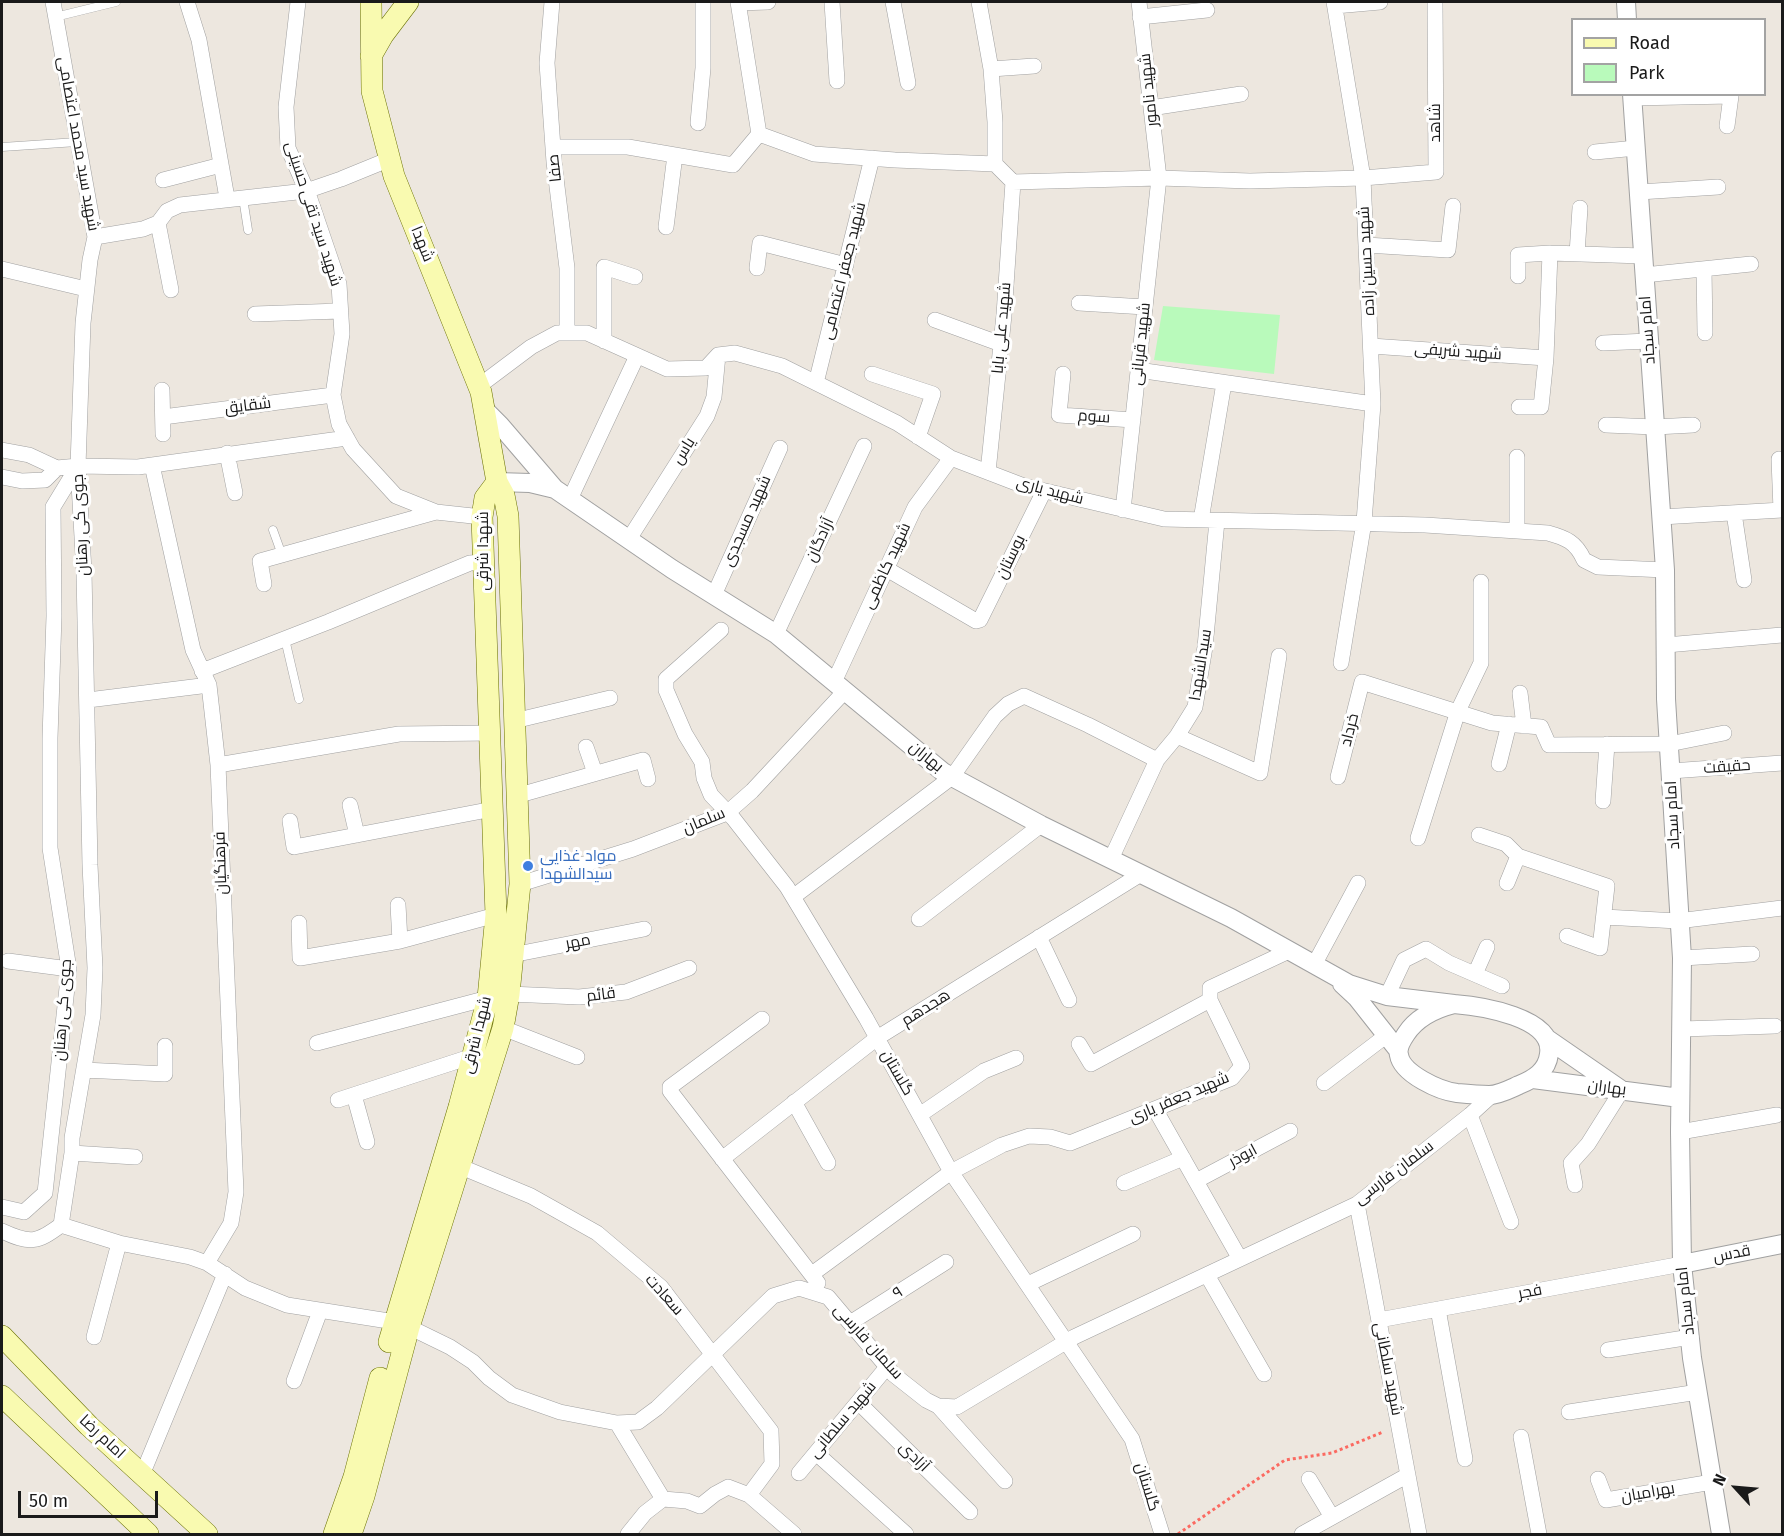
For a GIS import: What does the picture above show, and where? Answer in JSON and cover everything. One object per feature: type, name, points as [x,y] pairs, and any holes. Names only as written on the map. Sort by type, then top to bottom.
[{"type":"main road","name":"شهدا","points":[[371,2],[372,91],[394,176],[479,386],[497,482]]},
{"type":"main road","points":[[371,56],[383,34],[408,2]]},
{"type":"main road","name":"شهدا شرقی","points":[[351,1534],[361,1479],[488,998],[496,915],[483,517],[485,498],[497,482],[504,495],[508,516],[520,884],[509,994],[502,1028],[459,1166],[402,1324]]},
{"type":"main road","name":"امام رضا","points":[[2,1336],[89,1426],[207,1534]]},
{"type":"main road","points":[[2,1396],[148,1534]]},
{"type":"main road","name":"شهدا شرقی","points":[[334,1534],[361,1479]]},
{"type":"street","name":"شهید سید محمد اعتصامی","points":[[53,2],[95,237],[83,323],[78,466]]},
{"type":"street","points":[[187,2],[200,39],[227,198]]},
{"type":"street","name":"شهید سید تقی حسینی","points":[[298,2],[286,106],[288,148],[339,284],[342,334],[333,395],[339,424],[353,449],[396,496],[436,512],[483,517]]},
{"type":"street","name":"صفا","points":[[552,2],[547,63],[553,147],[567,268],[567,333]]},
{"type":"street","points":[[698,123],[703,68],[703,2]]},
{"type":"street","points":[[553,147],[628,147],[734,165],[759,134],[738,2],[768,2]]},
{"type":"street","points":[[832,2],[837,81]]},
{"type":"street","points":[[893,2],[908,83]]},
{"type":"street","points":[[979,2],[991,69],[995,122],[994,164]]},
{"type":"street","points":[[1335,4],[1380,2]]},
{"type":"street","name":"شاهد","points":[[1363,178],[1436,172],[1436,2]]},
{"type":"street","points":[[1626,2],[1627,18]]},
{"type":"street","name":"شهید حسین زاده","points":[[1335,4],[1363,178],[1373,404],[1364,522],[1341,663]]},
{"type":"street","points":[[1140,9],[1207,10]]},
{"type":"street","name":"شهید نامور","points":[[1140,9],[1159,178]]},
{"type":"street","points":[[991,69],[1034,66]]},
{"type":"street","points":[[1151,108],[1240,94]]},
{"type":"street","points":[[1632,96],[1731,96],[1727,126]]},
{"type":"street","name":"امام سجاد","points":[[1632,96],[1665,570],[1669,744],[1682,958],[1680,1098],[1682,1264],[1690,1337],[1721,1534]]},
{"type":"street","points":[[759,134],[814,154],[994,164],[1013,183],[1159,178],[1250,181],[1363,178]]},
{"type":"street","points":[[1595,152],[1636,148]]},
{"type":"street","points":[[666,227],[675,155]]},
{"type":"street","name":"شهید جعفر اعتصامی","points":[[816,383],[872,158]]},
{"type":"street","points":[[95,237],[143,229],[158,223],[167,211],[180,205],[243,196],[306,191],[390,159]]},
{"type":"street","points":[[163,180],[221,165]]},
{"type":"street","name":"شهید قربانی","points":[[1123,510],[1159,178]]},
{"type":"street","name":"شهید علی بابا","points":[[988,472],[1001,344],[1013,183]]},
{"type":"street","points":[[1639,192],[1718,187]]},
{"type":"street","points":[[1366,245],[1448,250],[1453,206]]},
{"type":"street","points":[[1577,254],[1580,208]]},
{"type":"street","points":[[158,223],[171,290]]},
{"type":"street","points":[[757,268],[760,243],[846,265]]},
{"type":"street","points":[[1518,276],[1518,255],[1550,253],[1643,256]]},
{"type":"street","points":[[1519,407],[1541,407],[1546,358],[1550,253]]},
{"type":"street","points":[[1644,275],[1751,264]]},
{"type":"street","points":[[604,341],[604,267],[635,277]]},
{"type":"street","points":[[2,269],[86,289]]},
{"type":"street","points":[[1704,269],[1705,333]]},
{"type":"street","points":[[1079,303],[1145,307]]},
{"type":"street","points":[[255,314],[340,310]]},
{"type":"street","points":[[935,320],[1001,344]]},
{"type":"street","points":[[479,386],[531,347],[557,333],[587,333],[668,369],[706,368],[718,355]]},
{"type":"street","points":[[1603,343],[1649,341]]},
{"type":"street","name":"شهید شریفی","points":[[1371,346],[1546,358]]},
{"type":"street","name":"شهید یاری","points":[[718,355],[735,353],[782,366],[897,423],[951,458],[1024,486],[1123,510],[1164,519],[1364,522],[1548,533],[1567,539],[1584,560],[1598,567],[1665,570]]},
{"type":"street","name":"یاس","points":[[629,539],[706,416],[714,397],[718,355]]},
{"type":"street","points":[[563,494],[637,356]]},
{"type":"street","points":[[1138,370],[1373,404]]},
{"type":"street","points":[[872,374],[933,394],[918,437]]},
{"type":"street","name":"سوم","points":[[1063,374],[1059,415],[1133,420]]},
{"type":"street","points":[[1201,520],[1224,383]]},
{"type":"street","points":[[162,390],[163,434]]},
{"type":"street","name":"شقایق","points":[[163,417],[333,395]]},
{"type":"street","points":[[485,410],[563,494]]},
{"type":"street","points":[[1606,425],[1655,427],[1693,425]]},
{"type":"street","points":[[2,450],[29,455],[57,468],[138,467],[347,438]]},
{"type":"street","name":"آزادگان","points":[[776,634],[864,446]]},
{"type":"street","name":"شهید مسجدی","points":[[714,595],[780,448]]},
{"type":"street","points":[[227,453],[235,493]]},
{"type":"street","points":[[1517,457],[1517,531]]},
{"type":"street","name":"شهید کاظمی","points":[[839,686],[885,568],[915,507],[951,458]]},
{"type":"street","points":[[1661,517],[1782,510],[1779,459]]},
{"type":"street","name":"فرهنگیان","points":[[152,465],[193,650],[206,678],[218,765],[236,1192],[231,1223],[207,1263]]},
{"type":"street","name":"جوی کی رهنان","points":[[61,1225],[72,1153],[72,1138],[93,1015],[95,968],[90,865],[84,572],[78,466]]},
{"type":"street","name":"جوی کی رهنان","points":[[2,1207],[24,1212],[45,1194],[69,969],[50,848],[50,738],[54,616],[53,507],[78,466]]},
{"type":"street","points":[[2,477],[22,481],[45,480],[57,468]]},
{"type":"street","points":[[497,482],[530,483],[563,494]]},
{"type":"street","name":"بوستان","points":[[885,568],[976,621],[980,620],[1044,491]]},
{"type":"street","name":"بهاران","points":[[563,494],[776,634],[943,772],[1041,825],[1231,918],[1349,984],[1387,996],[1454,1004]]},
{"type":"street","points":[[264,584],[260,561],[436,512]]},
{"type":"street","points":[[1734,513],[1744,580]]},
{"type":"street","name":"سیدالشهدا","points":[[1111,859],[1157,760],[1177,736],[1195,707],[1205,647],[1216,521]]},
{"type":"street","points":[[88,700],[206,678],[285,639],[470,563],[483,562]]},
{"type":"street","points":[[1418,838],[1458,711],[1481,663],[1481,582]]},
{"type":"street","name":"گلستان","points":[[721,630],[666,679],[666,690],[702,762],[704,778],[711,795],[787,887],[921,1114],[951,1172],[1132,1439],[1162,1534]]},
{"type":"street","points":[[1666,645],[1782,635]]},
{"type":"street","points":[[1177,736],[1260,773],[1279,656]]},
{"type":"street","name":"خرداد","points":[[1338,777],[1362,682],[1458,711]]},
{"type":"street","name":"سلمان","points":[[520,884],[633,849],[727,813],[752,791],[839,686]]},
{"type":"street","points":[[1499,764],[1516,725],[1520,693]]},
{"type":"street","points":[[793,897],[952,777],[995,716],[1008,704],[1024,696],[1157,760]]},
{"type":"street","points":[[514,720],[610,698]]},
{"type":"street","points":[[1458,711],[1492,723],[1541,727],[1549,745],[1669,744],[1724,733]]},
{"type":"street","points":[[218,765],[399,734],[491,732]]},
{"type":"street","points":[[1603,801],[1606,744]]},
{"type":"street","points":[[586,747],[596,773]]},
{"type":"street","points":[[516,796],[643,760],[648,779]]},
{"type":"street","name":"حقیقت","points":[[1671,771],[1782,763]]},
{"type":"street","points":[[350,805],[357,835]]},
{"type":"street","points":[[290,821],[294,847],[493,808]]},
{"type":"street","points":[[919,919],[1041,825]]},
{"type":"street","points":[[1479,835],[1506,844],[1518,856],[1607,886],[1600,948],[1567,936]]},
{"type":"street","points":[[1507,883],[1518,856]]},
{"type":"street","name":"هجدهم","points":[[722,1159],[877,1038],[1141,874]]},
{"type":"street","points":[[1322,969],[1358,883]]},
{"type":"street","points":[[398,905],[400,941]]},
{"type":"street","points":[[1604,917],[1678,921],[1782,908]]},
{"type":"street","points":[[299,923],[300,958],[400,941],[496,915]]},
{"type":"street","name":"مهر","points":[[512,955],[644,929]]},
{"type":"street","points":[[1039,937],[1070,1000]]},
{"type":"street","points":[[1475,975],[1487,947]]},
{"type":"street","points":[[1387,996],[1404,960],[1426,949],[1449,963],[1502,986]]},
{"type":"street","points":[[1079,1044],[1091,1064],[1210,1000],[1210,988],[1289,951]]},
{"type":"street","points":[[1682,958],[1752,954]]},
{"type":"street","points":[[8,962],[69,969]]},
{"type":"street","name":"قائم","points":[[509,994],[579,997],[626,992],[689,968]]},
{"type":"street","name":"بهاران","points":[[1322,969],[1357,998],[1398,1050]]},
{"type":"street","points":[[317,1042],[488,998]]},
{"type":"street","name":"شهید جعفر یاری","points":[[812,1274],[951,1172],[1002,1145],[1029,1136],[1050,1137],[1070,1143],[1232,1078],[1242,1066],[1210,1000]]},
{"type":"street","points":[[1546,1038],[1550,1047],[1548,1064],[1533,1079],[1492,1095],[1455,1093],[1416,1077],[1403,1066],[1398,1050],[1412,1025],[1434,1009],[1454,1004],[1478,1005],[1532,1025],[1546,1038],[1622,1090],[1588,1144],[1571,1163],[1575,1185]]},
{"type":"street","points":[[762,1018],[669,1091],[828,1297]]},
{"type":"street","points":[[1682,1029],[1775,1026]]},
{"type":"street","points":[[502,1028],[577,1057]]},
{"type":"street","points":[[1324,1083],[1388,1035]]},
{"type":"street","points":[[84,1070],[165,1074],[165,1046]]},
{"type":"street","points":[[338,1100],[473,1056]]},
{"type":"street","points":[[921,1114],[984,1071],[1016,1058]]},
{"type":"street","name":"بهاران","points":[[1533,1079],[1680,1098]]},
{"type":"street","points":[[354,1095],[367,1142]]},
{"type":"street","name":"سلمان فارسی","points":[[402,1324],[450,1347],[512,1395],[560,1412],[617,1423],[638,1422],[657,1408],[773,1296],[799,1288],[828,1297],[887,1367],[918,1394],[938,1407],[957,1407],[1074,1337],[1357,1204],[1492,1095]]},
{"type":"street","points":[[794,1102],[828,1163]]},
{"type":"street","points":[[1155,1109],[1240,1259]]},
{"type":"street","points":[[1470,1115],[1511,1222]]},
{"type":"street","points":[[1680,1132],[1777,1115]]},
{"type":"street","name":"ابوذر","points":[[1196,1181],[1290,1131]]},
{"type":"street","points":[[72,1153],[135,1157]]},
{"type":"street","points":[[1124,1183],[1183,1158]]},
{"type":"street","name":"سعادت","points":[[459,1166],[531,1196],[597,1233],[661,1287],[771,1431],[772,1464],[749,1495]]},
{"type":"street","name":"شهید سلطانی","points":[[1357,1204],[1419,1534]]},
{"type":"street","points":[[2,1231],[18,1238],[42,1239],[61,1225],[119,1243],[190,1257],[207,1263],[245,1288],[286,1305],[402,1324]]},
{"type":"street","points":[[1028,1284],[1133,1234]]},
{"type":"street","points":[[94,1337],[119,1243]]},
{"type":"street","name":"قدس","points":[[1682,1264],[1782,1244]]},
{"type":"street","name":"۹","points":[[850,1323],[946,1262]]},
{"type":"street","name":"فجر","points":[[1379,1320],[1682,1264]]},
{"type":"street","points":[[142,1475],[225,1274]]},
{"type":"street","points":[[1207,1275],[1264,1374]]},
{"type":"street","points":[[1438,1309],[1465,1459]]},
{"type":"street","points":[[294,1381],[320,1311]]},
{"type":"street","points":[[1608,1350],[1690,1337]]},
{"type":"street","name":"شهید سلطانی","points":[[799,1473],[887,1367]]},
{"type":"street","points":[[1569,1412],[1698,1392]]},
{"type":"street","name":"آزادی","points":[[858,1402],[970,1512]]},
{"type":"street","points":[[938,1407],[1005,1481]]},
{"type":"street","points":[[617,1423],[663,1499]]},
{"type":"street","points":[[1521,1437],[1539,1534]]},
{"type":"street","points":[[816,1453],[906,1534]]},
{"type":"street","points":[[1302,1534],[1408,1475]]},
{"type":"street","points":[[1310,1479],[1332,1517]]},
{"type":"street","name":"بهرامیان","points":[[1598,1479],[1606,1500],[1713,1482]]},
{"type":"street","points":[[628,1534],[645,1513],[663,1499],[687,1501],[700,1506],[715,1494],[728,1488],[749,1495],[794,1534]]},
{"type":"lane","points":[[56,17],[116,2]]},
{"type":"lane","points":[[2,147],[77,142]]},
{"type":"lane","points":[[243,196],[248,230]]},
{"type":"lane","points":[[273,530],[282,555]]},
{"type":"lane","points":[[285,639],[299,699]]},
{"type":"path","points":[[1177,1534],[1285,1460],[1332,1453],[1399,1425]]},
{"type":"green space","points":[[1163,306],[1280,315],[1274,374],[1154,360]]},
{"type":"place","name":"مواد غذایی سیدالشهدا","points":[[528,866]]}]
